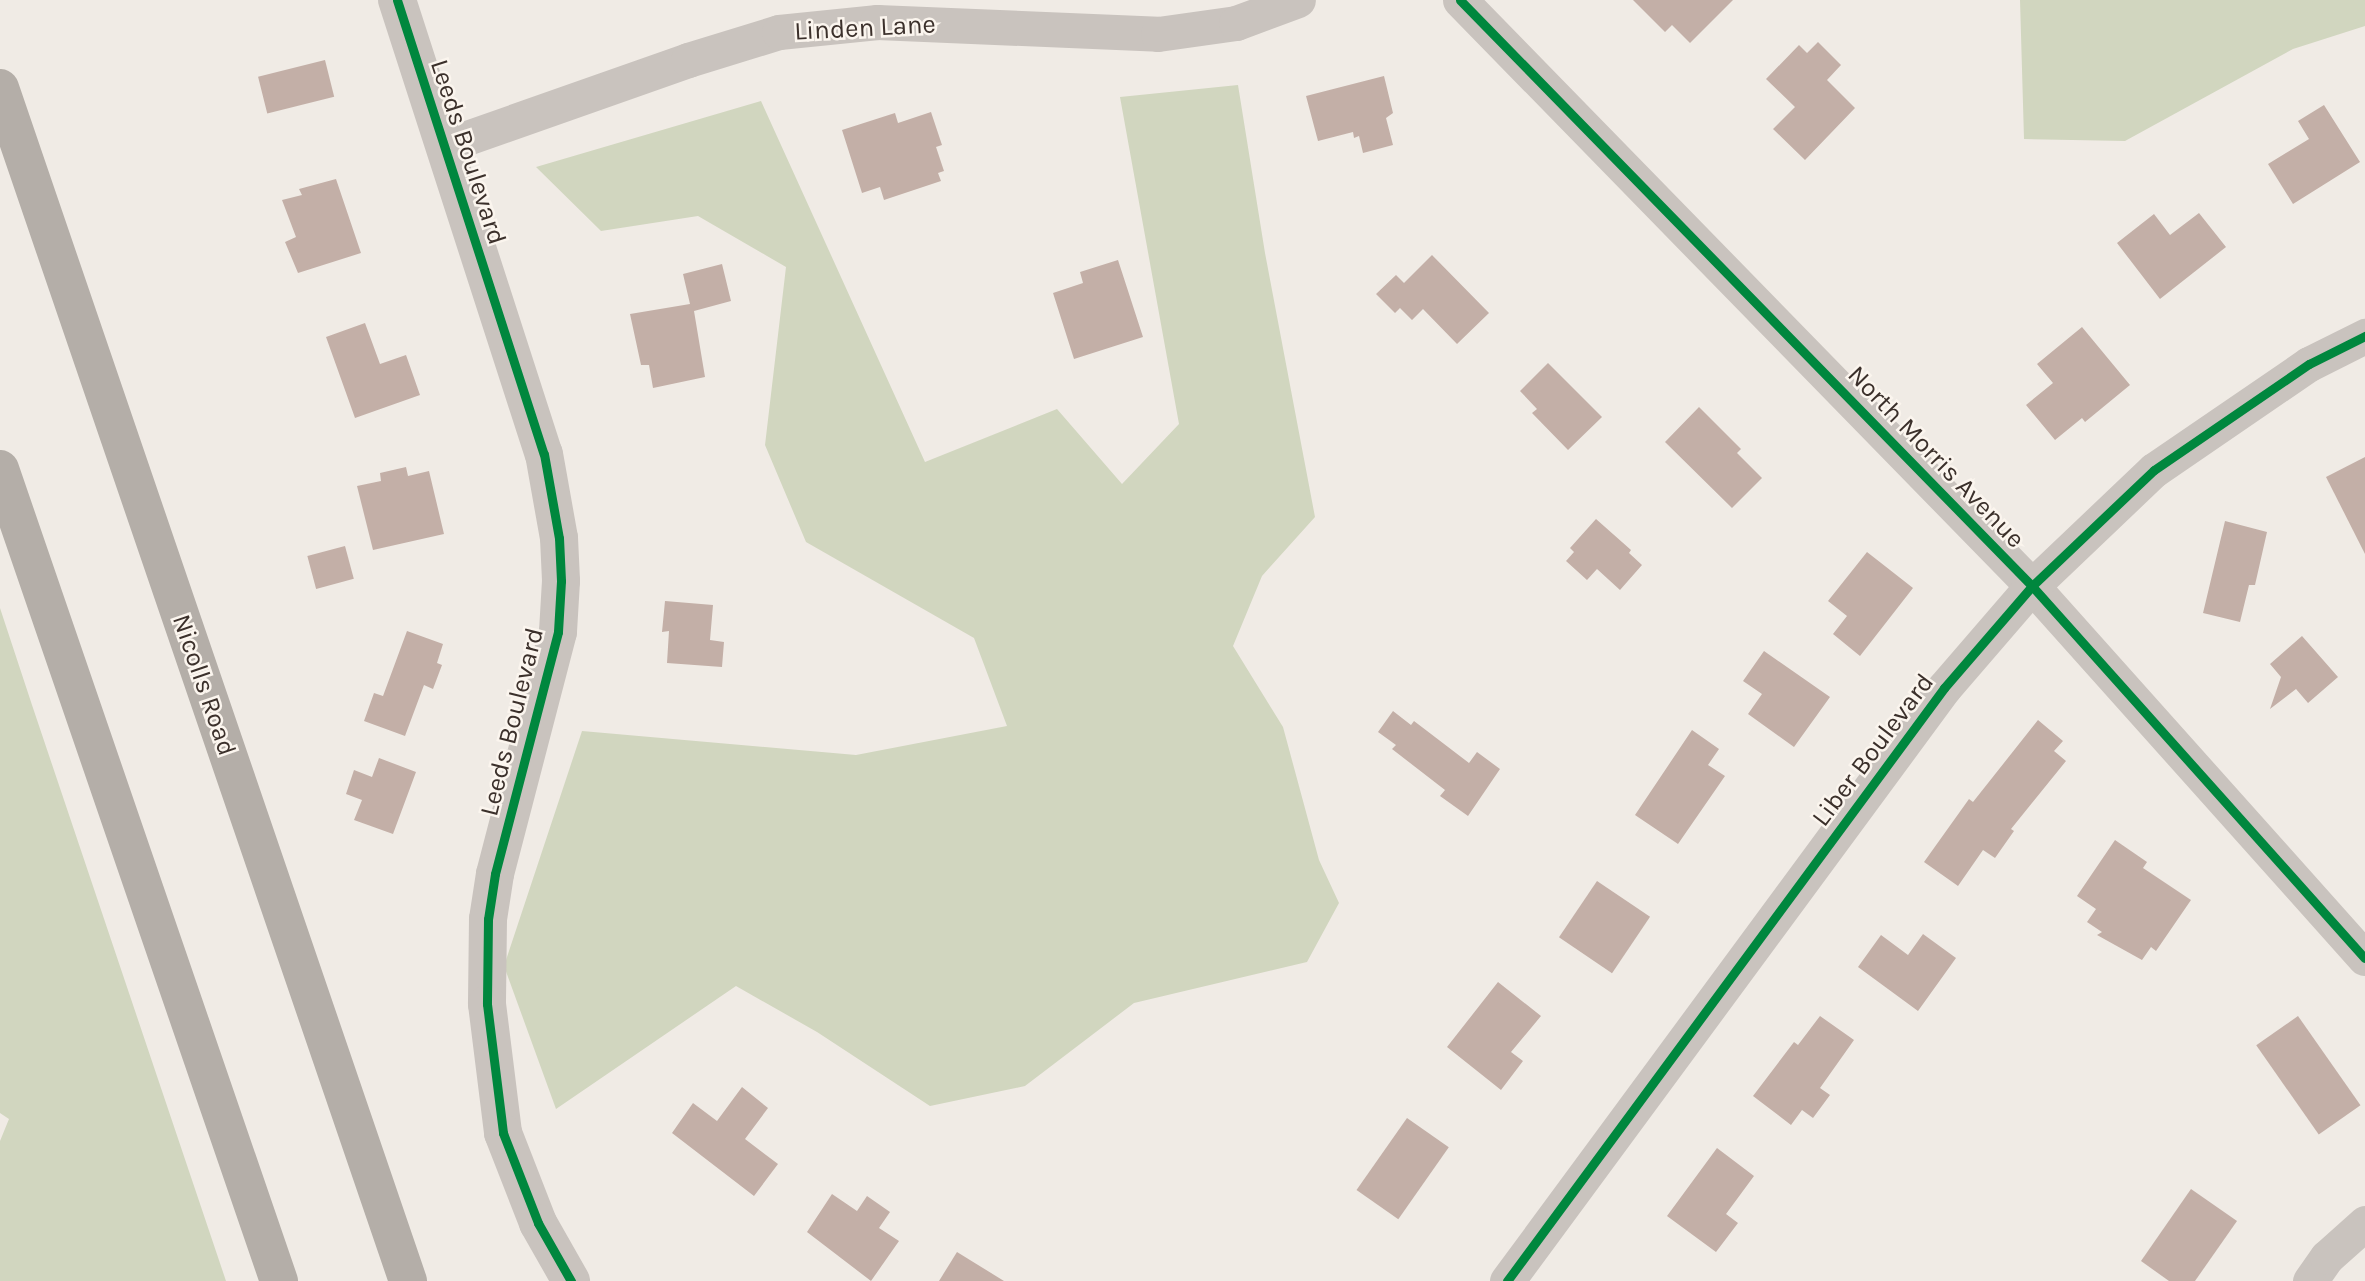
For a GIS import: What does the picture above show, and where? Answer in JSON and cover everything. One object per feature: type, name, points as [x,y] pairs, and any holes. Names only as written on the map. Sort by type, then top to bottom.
[{"type":"highway","name":"Nicolls Road","points":[[0,88],[408,1281]]},
{"type":"highway","points":[[0,468],[279,1281]]},
{"type":"street","name":"Leeds Boulevard","points":[[397,0],[544,454],[559,538],[561,581],[558,632],[495,874],[488,919],[486,1004],[503,1133],[538,1223],[571,1281]]},
{"type":"street","name":"Linden Lane","points":[[444,146],[675,65],[779,32],[877,22],[1158,34],[1236,23],[1298,0]]},
{"type":"street","name":"North Morris Avenue","points":[[1460,0],[2032,586],[2365,958]]},
{"type":"street","name":"Liber Boulevard","points":[[1507,1281],[1944,688],[2032,586],[2154,470],[2309,364],[2365,336]]},
{"type":"street","points":[[2310,1281],[2327,1257],[2365,1223]]},
{"type":"green space","points":[[2020,0],[2365,0],[2365,26],[2293,49],[2125,141],[2024,139]]},
{"type":"green space","points":[[1238,85],[1265,253],[1315,517],[1262,576],[1233,646],[1283,727],[1319,860],[1339,903],[1307,962],[1134,1003],[1025,1086],[930,1106],[817,1032],[736,986],[556,1109],[504,966],[582,731],[856,755],[1007,726],[974,638],[806,542],[765,445],[786,267],[698,216],[601,231],[536,167],[761,101],[925,462],[1057,409],[1122,484],[1179,424],[1120,97]]},
{"type":"green space","points":[[0,608],[226,1281],[0,1281],[0,1141],[9,1119],[0,1113]]},
{"type":"building","points":[[1633,0],[1733,0],[1690,43],[1672,25],[1665,32]]},
{"type":"building","points":[[1818,42],[1841,65],[1827,80],[1855,108],[1805,160],[1773,129],[1795,107],[1766,79],[1799,45],[1807,53]]},
{"type":"building","points":[[325,60],[334,97],[267,114],[258,77]]},
{"type":"building","points":[[1384,76],[1393,113],[1386,118],[1393,145],[1363,153],[1359,136],[1354,138],[1353,132],[1318,141],[1306,96]]},
{"type":"building","points":[[2324,105],[2360,162],[2293,204],[2268,164],[2309,139],[2298,121]]},
{"type":"building","points":[[931,112],[942,145],[936,147],[944,171],[938,173],[941,181],[884,200],[880,187],[862,193],[842,130],[895,113],[898,123]]},
{"type":"building","points":[[336,179],[361,253],[298,273],[285,242],[296,237],[282,200],[302,195],[299,189]]},
{"type":"building","points":[[2199,213],[2226,247],[2160,299],[2117,243],[2154,214],[2170,235]]},
{"type":"building","points":[[1432,255],[1489,313],[1457,344],[1423,309],[1412,320],[1400,308],[1395,313],[1376,294],[1396,275],[1404,283]]},
{"type":"building","points":[[1118,260],[1143,337],[1074,359],[1053,293],[1083,283],[1080,272]]},
{"type":"building","points":[[722,264],[731,301],[694,311],[705,377],[653,388],[649,365],[641,365],[630,314],[690,304],[683,274]]},
{"type":"building","points":[[365,323],[380,364],[406,355],[420,395],[355,418],[326,337]]},
{"type":"building","points":[[2082,327],[2130,385],[2085,422],[2082,418],[2055,440],[2026,405],[2053,383],[2037,364]]},
{"type":"building","points":[[1548,363],[1602,417],[1568,450],[1532,413],[1537,409],[1520,391]]},
{"type":"building","points":[[1699,407],[1741,449],[1737,453],[1762,478],[1732,508],[1665,442]]},
{"type":"building","points":[[2365,457],[2365,554],[2326,477]]},
{"type":"building","points":[[406,467],[408,476],[429,471],[444,534],[373,550],[357,486],[381,481],[380,473]]},
{"type":"building","points":[[1596,519],[1631,550],[1629,553],[1642,565],[1620,590],[1597,569],[1587,580],[1566,561],[1574,552],[1570,548]]},
{"type":"building","points":[[2225,521],[2267,532],[2255,585],[2249,585],[2240,622],[2203,613]]},
{"type":"building","points":[[345,546],[354,579],[316,589],[307,556]]},
{"type":"building","points":[[1867,552],[1913,588],[1860,656],[1833,634],[1847,616],[1828,601]]},
{"type":"building","points":[[665,601],[713,605],[710,640],[724,642],[722,667],[667,663],[669,631],[662,632]]},
{"type":"building","points":[[407,631],[443,644],[437,663],[442,665],[433,689],[424,685],[405,736],[364,721],[374,693],[383,696]]},
{"type":"building","points":[[2302,636],[2338,677],[2308,703],[2296,689],[2270,709],[2281,677],[2270,664]]},
{"type":"building","points":[[1764,651],[1830,697],[1794,747],[1748,714],[1762,694],[1743,681]]},
{"type":"building","points":[[1393,711],[1411,725],[1414,721],[1469,763],[1477,752],[1500,769],[1468,816],[1440,796],[1445,790],[1392,749],[1396,745],[1378,732]]},
{"type":"building","points":[[2038,720],[2063,741],[2054,751],[2066,761],[2011,829],[2014,831],[1995,858],[1983,850],[1958,886],[1924,862],[1969,799],[1973,802]]},
{"type":"building","points":[[1692,730],[1719,749],[1708,765],[1725,776],[1678,844],[1635,815]]},
{"type":"building","points":[[379,758],[416,772],[393,834],[354,820],[362,800],[346,794],[354,770],[372,777]]},
{"type":"building","points":[[2115,840],[2147,862],[2143,868],[2191,900],[2156,951],[2151,947],[2142,960],[2097,935],[2102,932],[2087,922],[2096,909],[2077,896]]},
{"type":"building","points":[[1597,881],[1650,917],[1612,973],[1559,937]]},
{"type":"building","points":[[1923,934],[1956,958],[1918,1011],[1858,967],[1881,935],[1908,955]]},
{"type":"building","points":[[1498,982],[1541,1016],[1511,1052],[1523,1061],[1501,1090],[1447,1047]]},
{"type":"building","points":[[1820,1016],[1854,1040],[1820,1088],[1830,1095],[1813,1118],[1802,1110],[1791,1125],[1753,1096],[1794,1042],[1798,1045]]},
{"type":"building","points":[[2298,1016],[2361,1105],[2319,1135],[2256,1045]]},
{"type":"building","points":[[742,1087],[768,1108],[745,1139],[778,1164],[754,1196],[672,1133],[693,1103],[717,1121]]},
{"type":"building","points":[[1407,1118],[1449,1147],[1398,1219],[1357,1190]]},
{"type":"building","points":[[1717,1148],[1754,1176],[1726,1214],[1738,1223],[1716,1252],[1667,1216]]},
{"type":"building","points":[[2191,1189],[2237,1221],[2195,1281],[2169,1281],[2141,1261]]},
{"type":"building","points":[[832,1194],[857,1211],[867,1196],[890,1212],[879,1228],[899,1241],[871,1281],[807,1232]]},
{"type":"building","points":[[957,1252],[1004,1281],[939,1281]]},
{"type":"cycle path","points":[[397,0],[544,454],[559,538],[561,581],[558,632],[495,874],[488,919],[487,1004],[503,1133],[538,1223],[571,1281]]},
{"type":"cycle path","points":[[1460,0],[2032,586],[2365,958]]},
{"type":"cycle path","points":[[1507,1281],[1944,688],[2032,586],[2154,470],[2309,364],[2365,336]]}]
